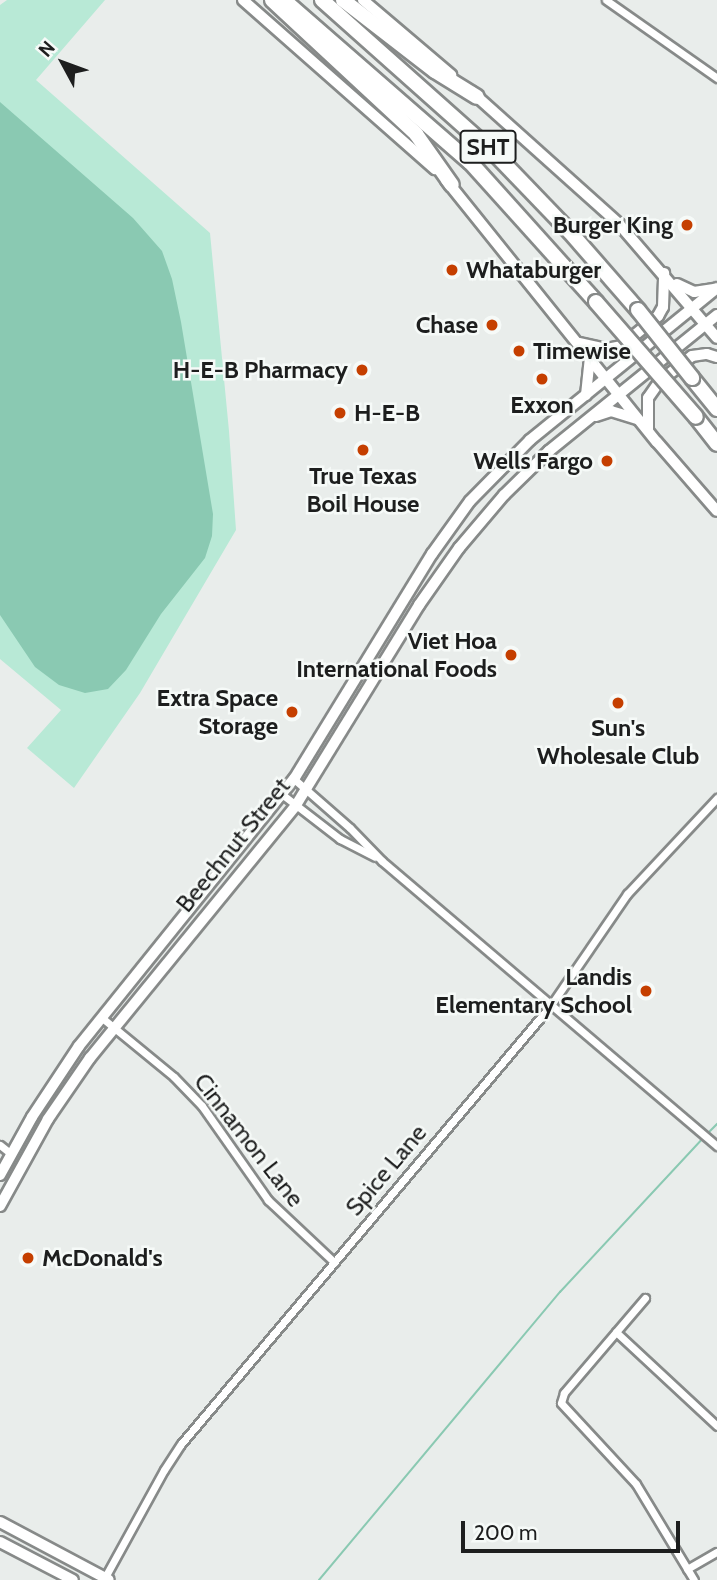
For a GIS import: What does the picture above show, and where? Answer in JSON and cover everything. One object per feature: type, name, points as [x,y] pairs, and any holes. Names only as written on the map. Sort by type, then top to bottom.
[{"type":"highway","points":[[272,0],[416,134],[452,185]]},
{"type":"highway","name":"SHT","points":[[284,0],[470,162],[696,416],[717,444]]},
{"type":"highway","name":"SHT","points":[[322,0],[427,91],[504,163],[569,231],[638,310],[717,409]]},
{"type":"highway","points":[[343,0],[435,71],[477,97]]},
{"type":"main road","points":[[243,0],[452,185],[639,420],[717,511]]},
{"type":"main road","points":[[363,0],[570,178],[619,224],[694,308],[717,338]]},
{"type":"main road","points":[[579,343],[607,349],[621,346],[649,323],[663,307],[666,276]]},
{"type":"main road","points":[[666,276],[694,292],[717,288]]},
{"type":"main road","name":"Beechnut Street","points":[[0,1175],[45,1097],[101,1017],[283,795],[443,537],[500,467],[717,288]]},
{"type":"main road","name":"Beechnut Street","points":[[0,1206],[65,1093],[113,1027],[296,805],[390,651],[459,548],[523,475],[587,419],[717,316]]},
{"type":"main road","points":[[648,431],[648,398],[659,382],[692,356],[707,354],[717,357]]},
{"type":"main road","points":[[586,395],[590,357]]},
{"type":"main road","points":[[587,419],[611,411],[639,420]]},
{"type":"main road","points":[[443,537],[459,548]]},
{"type":"main road","points":[[377,645],[390,651]]},
{"type":"main road","points":[[179,920],[191,932]]},
{"type":"main road","points":[[10,1186],[7,1179],[16,1161],[11,1154]]},
{"type":"main road","points":[[0,1522],[106,1579]]},
{"type":"main road","points":[[0,1542],[73,1580]]},
{"type":"street","points":[[606,0],[717,78]]},
{"type":"street","points":[[294,779],[382,861],[717,1146]]},
{"type":"street","points":[[283,795],[340,839],[382,861]]},
{"type":"street","name":"Spice Lane","points":[[106,1579],[164,1470],[180,1446],[551,1005],[627,894],[717,798]]},
{"type":"street","name":"Cinnamon Lane","points":[[101,1017],[174,1077],[202,1106],[268,1200],[334,1262]]},
{"type":"street","points":[[0,1145],[11,1154]]},
{"type":"street","points":[[645,1298],[564,1393],[561,1403],[636,1484],[694,1580]]},
{"type":"street","points":[[616,1332],[717,1426]]},
{"type":"street","points":[[687,1569],[717,1552]]},
{"type":"shaded area","points":[[7,0],[105,0],[36,80],[210,233],[229,431],[236,530],[140,693],[74,788],[27,748],[61,710],[0,659],[0,5]]},
{"type":"shaded area","points":[[0,102],[133,218],[162,251],[172,279],[181,322],[213,514],[212,536],[205,558],[161,614],[126,670],[108,689],[85,693],[59,685],[35,667],[0,615]]},
{"type":"waterway","points":[[708,1133],[717,1124]]},
{"type":"waterway","points":[[319,1580],[560,1292],[704,1137]]},
{"type":"place","name":"Burger King","points":[[687,225]]},
{"type":"place","name":"Whataburger","points":[[452,270]]},
{"type":"place","name":"Chase","points":[[492,325]]},
{"type":"place","name":"Timewise","points":[[519,351]]},
{"type":"place","name":"H-E-B Pharmacy","points":[[362,370]]},
{"type":"place","name":"Exxon","points":[[542,379]]},
{"type":"place","name":"H-E-B","points":[[340,413]]},
{"type":"place","name":"True Texas Boil House","points":[[363,450]]},
{"type":"place","name":"Wells Fargo","points":[[607,461]]},
{"type":"place","name":"Viet Hoa International Foods","points":[[511,655]]},
{"type":"place","name":"Sun's Wholesale Club","points":[[618,703]]},
{"type":"place","name":"Extra Space Storage","points":[[292,712]]},
{"type":"place","name":"Landis Elementary School","points":[[646,991]]},
{"type":"place","name":"McDonald's","points":[[28,1258]]}]
